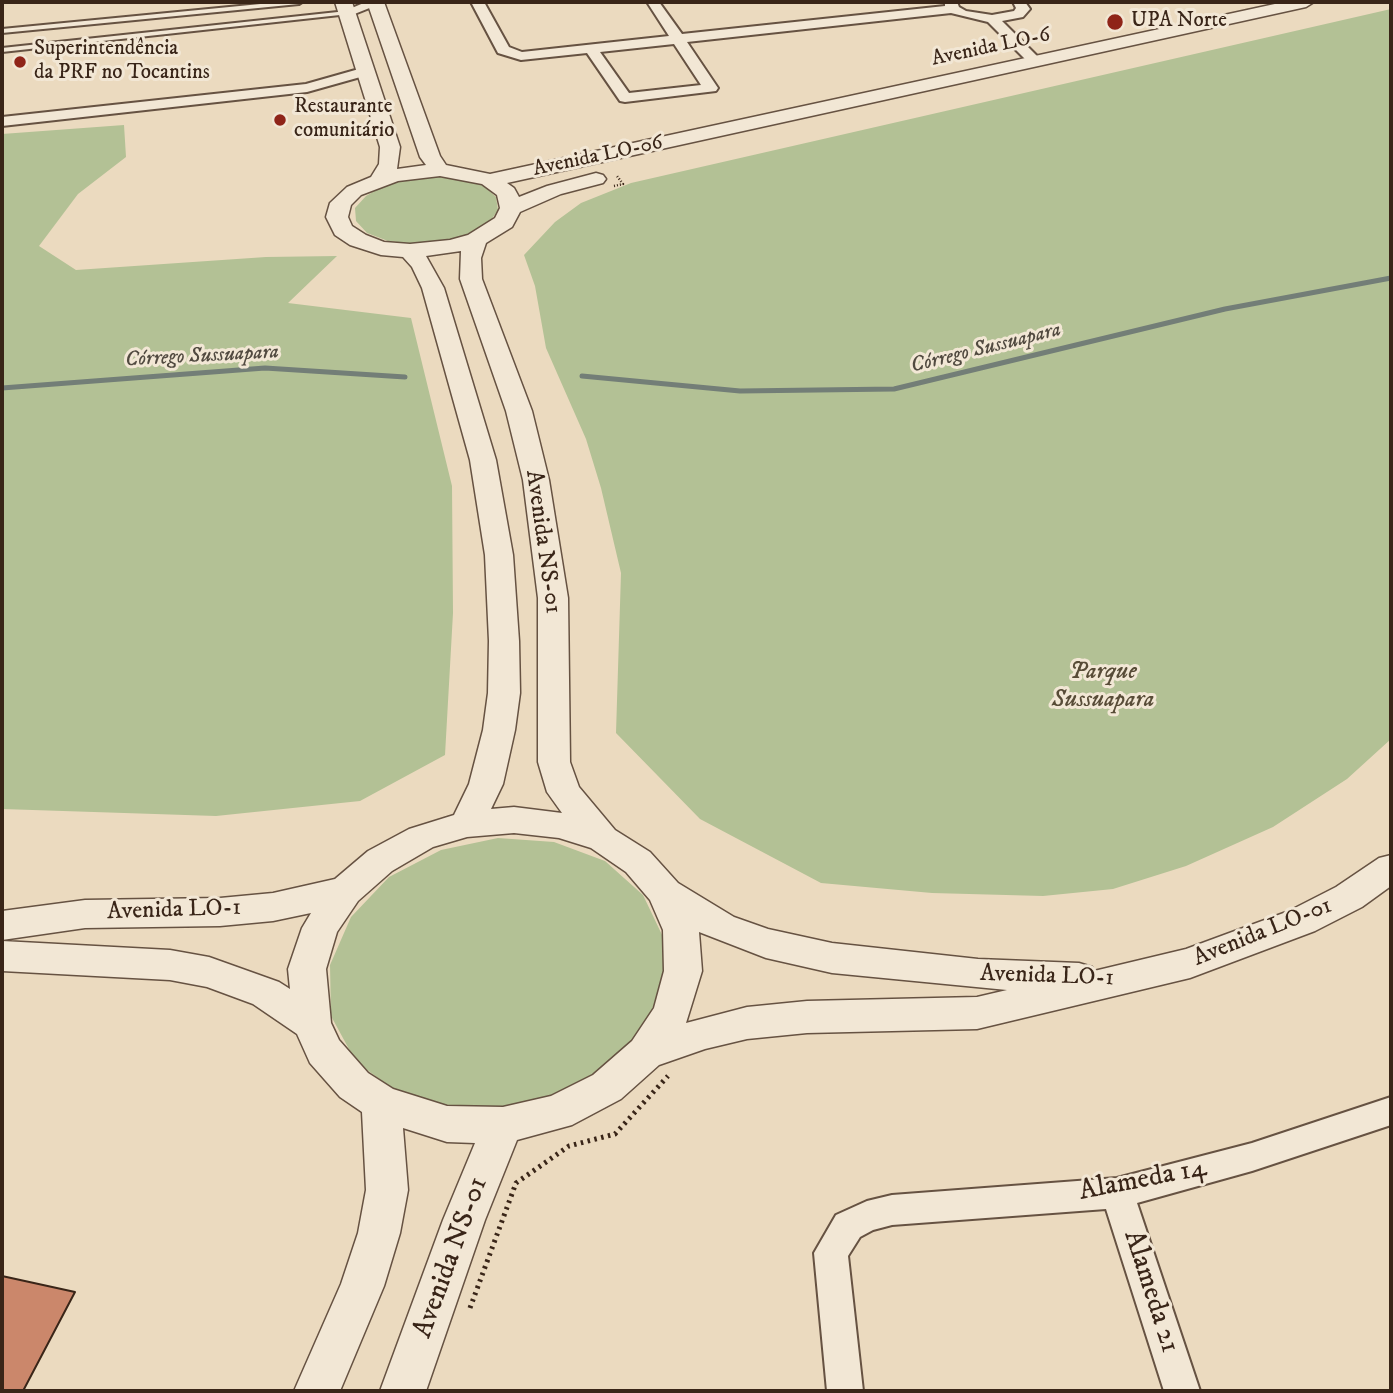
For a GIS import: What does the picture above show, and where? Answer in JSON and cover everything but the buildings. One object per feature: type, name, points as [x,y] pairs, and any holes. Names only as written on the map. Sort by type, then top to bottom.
[{"type":"street","points":[[381,178],[389,164],[390,147],[345,8],[375,2],[430,157],[440,170]]},
{"type":"street","points":[[478,2],[503,50],[510,55],[525,56],[890,16],[952,5],[967,16],[992,19],[1010,17],[1022,11],[1020,2]]},
{"type":"street","points":[[592,49],[622,96],[627,99],[710,89],[653,2]]},
{"type":"street","points":[[877,2],[890,16]]},
{"type":"street","name":"Avenida LO-6","points":[[686,138],[1306,2]]},
{"type":"street","points":[[1010,17],[1044,59]]},
{"type":"street","points":[[992,19],[1044,59]]},
{"type":"street","points":[[2,122],[307,88],[366,71]]},
{"type":"street","name":"Avenida LO-06","points":[[489,180],[686,138]]},
{"type":"street","name":"Avenida LO-06","points":[[511,208],[554,190],[613,180],[657,150],[686,138]]},
{"type":"street","points":[[440,170],[467,173],[489,180],[507,192],[511,208],[504,222],[476,240],[451,247],[410,251],[381,248],[358,240],[343,230],[337,217],[341,204],[354,191],[381,178],[440,170]]},
{"type":"street","name":"Avenida NS-01","points":[[476,240],[470,258],[471,279],[519,411],[536,480],[553,597],[554,762],[564,792],[603,839]]},
{"type":"street","name":"Avenida NS-01","points":[[410,251],[422,265],[433,288],[483,460],[499,555],[504,693],[499,730],[486,784],[467,824]]},
{"type":"street","points":[[514,820],[560,825],[603,839],[638,862],[665,893],[681,930],[683,971],[657,1064],[558,1112],[503,1125],[447,1124],[381,1103],[354,1085],[324,1051],[312,1023],[307,969],[320,928],[345,891],[380,861],[421,838],[467,824],[514,820]]},
{"type":"street","name":"Avenida LO-01","points":[[1126,980],[1190,963],[1286,928],[1349,897],[1391,868]]},
{"type":"street","name":"Avenida LO-1","points":[[2,926],[85,914],[220,912],[273,907],[345,891]]},
{"type":"street","name":"Avenida LO-1","points":[[665,893],[721,927],[766,943],[832,958],[978,974],[1126,980]]},
{"type":"street","name":"Avenida LO-1","points":[[2,956],[170,965],[209,972],[266,993],[312,1023]]},
{"type":"street","name":"Avenida LO-1","points":[[657,1064],[705,1032],[747,1023],[807,1017],[977,1013],[1126,980]]},
{"type":"street","points":[[317,1391],[362,1286],[379,1233],[387,1190],[381,1103]]},
{"type":"street","name":"Alameda 14","points":[[845,1391],[831,1253],[848,1226],[867,1216],[892,1210],[1117,1193],[1252,1157],[1391,1111]]},
{"type":"street","name":"Avenida NS-01","points":[[403,1391],[464,1220],[503,1125]]},
{"type":"street","name":"Alameda 21","points":[[1117,1193],[1182,1391]]},
{"type":"lane","points":[[2,31],[299,2]]},
{"type":"lane","points":[[2,50],[207,28],[345,8]]},
{"type":"lane","points":[[204,11],[207,28]]},
{"type":"lane","points":[[68,43],[71,25]]},
{"type":"path","points":[[469,1310],[516,1183],[569,1146],[615,1134],[657,1064]]},
{"type":"green space","name":"Parque Sussuapara","points":[[1391,9],[1391,739],[1347,779],[1273,827],[1186,866],[1113,889],[1043,896],[932,893],[821,883],[700,819],[616,733],[621,573],[601,488],[586,439],[546,348],[535,286],[524,255],[555,222],[581,203],[631,183]]},
{"type":"green space","points":[[124,125],[126,157],[78,194],[39,246],[76,270],[266,257],[337,256],[288,303],[411,318],[452,486],[453,613],[445,755],[360,801],[216,816],[2,809],[2,134]]},
{"type":"green space","points":[[410,179],[463,179],[484,186],[496,197],[498,210],[489,223],[471,234],[445,241],[416,244],[388,241],[367,233],[356,221],[355,208],[366,196],[385,185]]},
{"type":"green space","points":[[498,838],[554,842],[605,861],[643,895],[664,939],[663,990],[639,1039],[593,1081],[532,1106],[464,1112],[403,1096],[356,1062],[331,1016],[330,965],[351,917],[389,877],[441,850]]},
{"type":"waterway","name":"Córrego Sussuapara","points":[[582,376],[740,391],[894,389],[1225,309],[1391,278]]},
{"type":"waterway","name":"Córrego Sussuapara","points":[[2,388],[265,368],[405,377]]},
{"type":"place","name":"UPA Norte","points":[[1115,22]]},
{"type":"place","name":"Superintendência da PRF no Tocantins","points":[[20,62]]},
{"type":"place","name":"Restaurante comunitário","points":[[280,120]]}]
